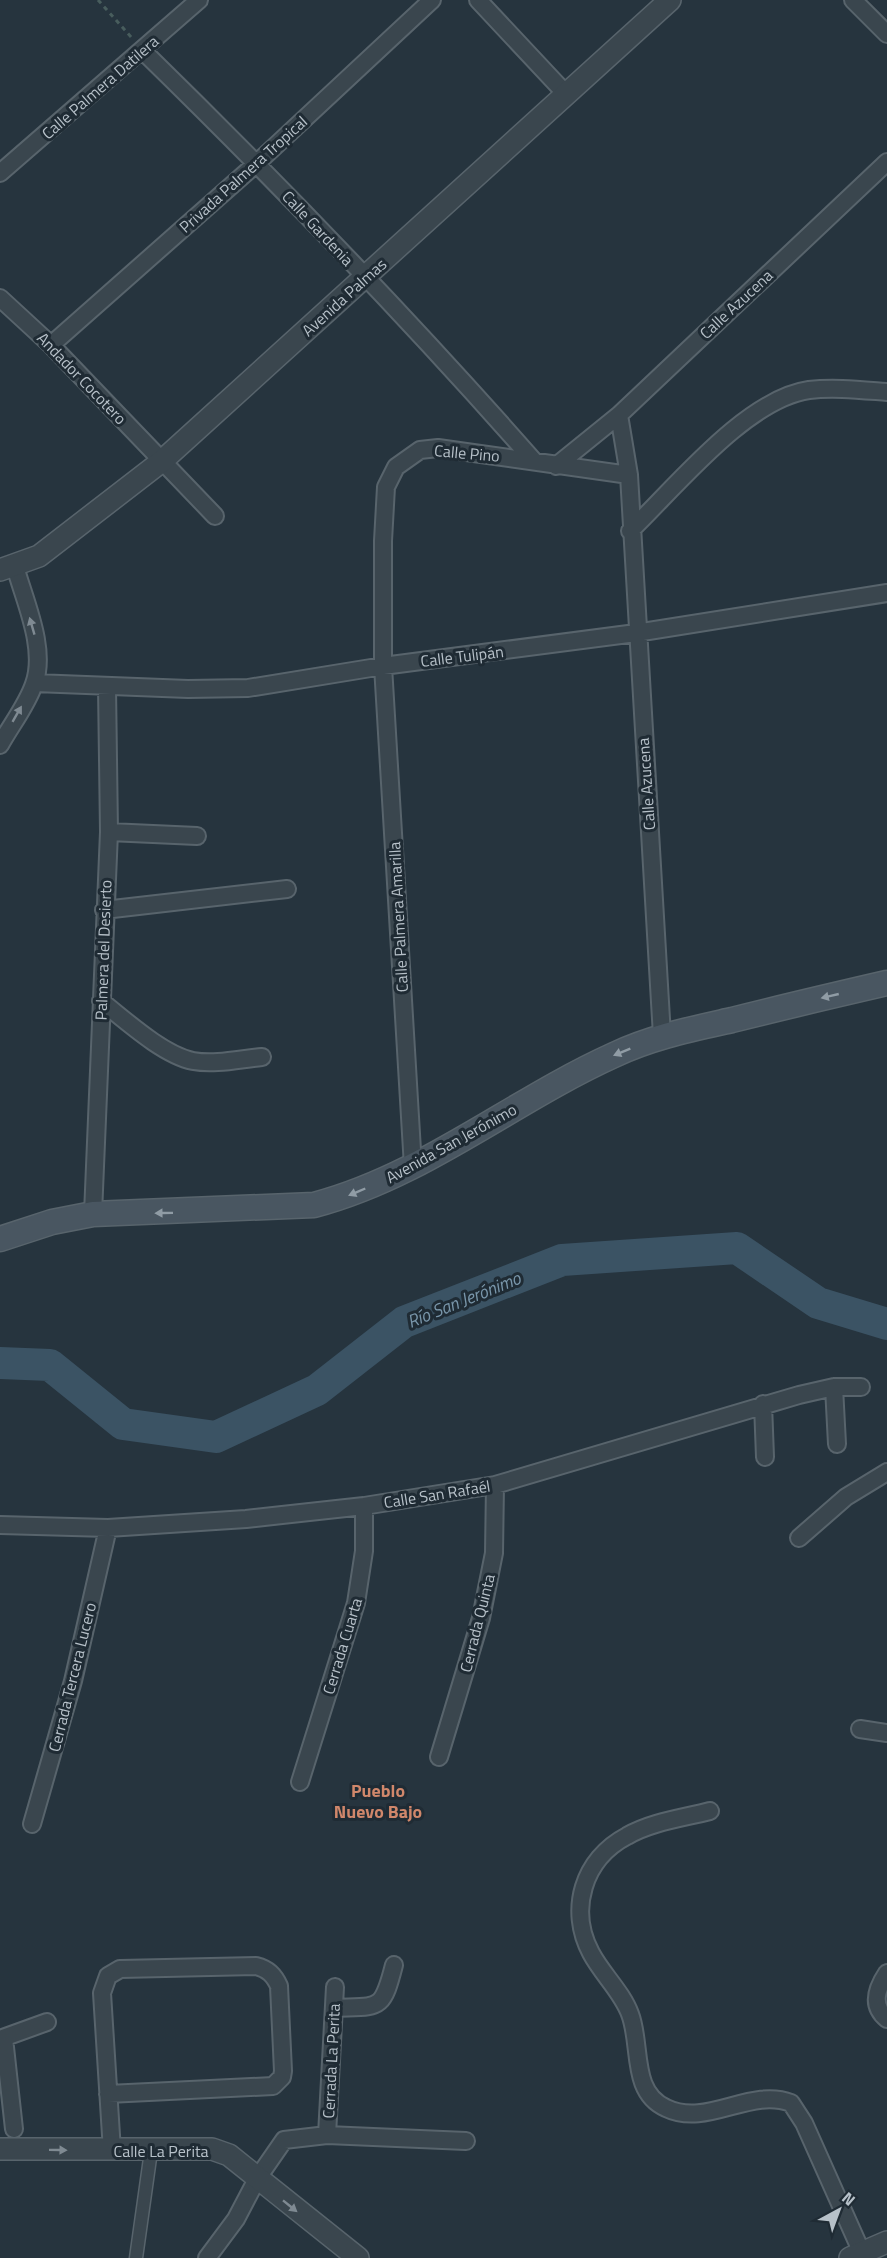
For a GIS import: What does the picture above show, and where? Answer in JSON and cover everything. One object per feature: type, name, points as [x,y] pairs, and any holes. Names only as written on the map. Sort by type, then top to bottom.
[{"type":"main road","name":"Avenida San Jerónimo","points":[[4,1232],[93,1214],[174,1213],[314,1205],[345,1197],[414,1167],[582,1070],[662,1036],[887,983]]},
{"type":"street","name":"Calle Palmera Datilera","points":[[0,173],[199,0]]},
{"type":"street","name":"Privada Palmera Tropical","points":[[51,345],[257,163],[432,0]]},
{"type":"street","points":[[478,0],[566,94]]},
{"type":"street","name":"Avenida Palmas","points":[[7,568],[39,556],[162,461],[670,0]]},
{"type":"street","points":[[853,0],[887,34]]},
{"type":"street","name":"Calle Gardenia","points":[[143,51],[257,163],[442,356],[534,461]]},
{"type":"street","name":"Calle Azucena","points":[[662,1036],[630,531],[629,475],[619,415],[887,162]]},
{"type":"street","name":"Andador Cocotero","points":[[0,298],[51,345],[215,516]]},
{"type":"street","points":[[630,531],[731,432],[758,410],[784,397],[808,390],[887,392]]},
{"type":"street","points":[[556,466],[619,415]]},
{"type":"street","name":"Calle Pino","points":[[383,666],[386,498],[387,487],[396,466],[420,450],[438,448],[556,466]]},
{"type":"street","points":[[556,466],[629,475]]},
{"type":"street","points":[[0,745],[35,683],[38,661],[34,636],[7,568]]},
{"type":"street","name":"Calle Tulipán","points":[[35,683],[107,687],[248,688],[383,666],[636,633],[887,593]]},
{"type":"street","name":"Calle Palmera Amarilla","points":[[383,666],[414,1167]]},
{"type":"street","name":"Palmera del Desierto","points":[[93,1214],[109,832],[107,687]]},
{"type":"street","points":[[109,832],[197,836]]},
{"type":"street","points":[[104,910],[288,889]]},
{"type":"street","points":[[101,1001],[151,1039],[174,1054],[191,1061],[262,1057]]},
{"type":"street","points":[[834,1387],[837,1444]]},
{"type":"street","name":"Calle San Rafaél","points":[[0,1526],[108,1528],[246,1519],[364,1506],[495,1485],[763,1404],[834,1387],[861,1387]]},
{"type":"street","points":[[763,1404],[765,1456]]},
{"type":"street","points":[[799,1538],[846,1497],[887,1472]]},
{"type":"street","name":"Cerrada Quinta","points":[[439,1757],[481,1618],[494,1553],[495,1485]]},
{"type":"street","name":"Cerrada Cuarta","points":[[300,1782],[356,1603],[364,1551],[364,1506]]},
{"type":"street","name":"Cerrada Tercera Lucero","points":[[32,1824],[73,1681],[108,1528]]},
{"type":"street","points":[[860,1730],[887,1733]]},
{"type":"street","points":[[710,1811],[643,1828],[625,1836],[590,1871],[579,1900],[579,1921],[590,1952],[630,2014],[644,2086],[664,2108],[694,2114],[773,2098],[791,2103],[804,2123],[856,2255],[887,2242]]},
{"type":"street","points":[[334,2007],[370,2006],[381,2003],[387,1994],[394,1965]]},
{"type":"street","points":[[108,2094],[273,2086],[282,2078],[283,2071],[279,1986],[276,1978],[270,1972],[256,1966],[114,1971],[104,1982],[102,1993],[108,2094],[112,2151]]},
{"type":"street","points":[[887,1973],[876,1991],[877,2005],[887,2019]]},
{"type":"street","name":"Cerrada La Perita","points":[[327,2135],[335,1987]]},
{"type":"street","points":[[14,2129],[2,2038],[47,2022]]},
{"type":"street","name":"Cerrada La Perita","points":[[207,2258],[236,2219],[257,2179],[281,2142],[327,2135],[466,2141]]},
{"type":"street","name":"Calle La Perita","points":[[0,2150],[212,2149],[229,2155],[358,2258]]},
{"type":"street","points":[[136,2258],[151,2151]]},
{"type":"path","points":[[98,0],[143,51]]},
{"type":"waterway","name":"Río San Jerónimo","points":[[0,1363],[50,1365],[123,1424],[216,1437],[317,1390],[404,1322],[562,1260],[737,1248],[818,1303],[887,1324]]},
{"type":"district","name":"Pueblo Nuevo Bajo","points":[[378,1801]]}]
